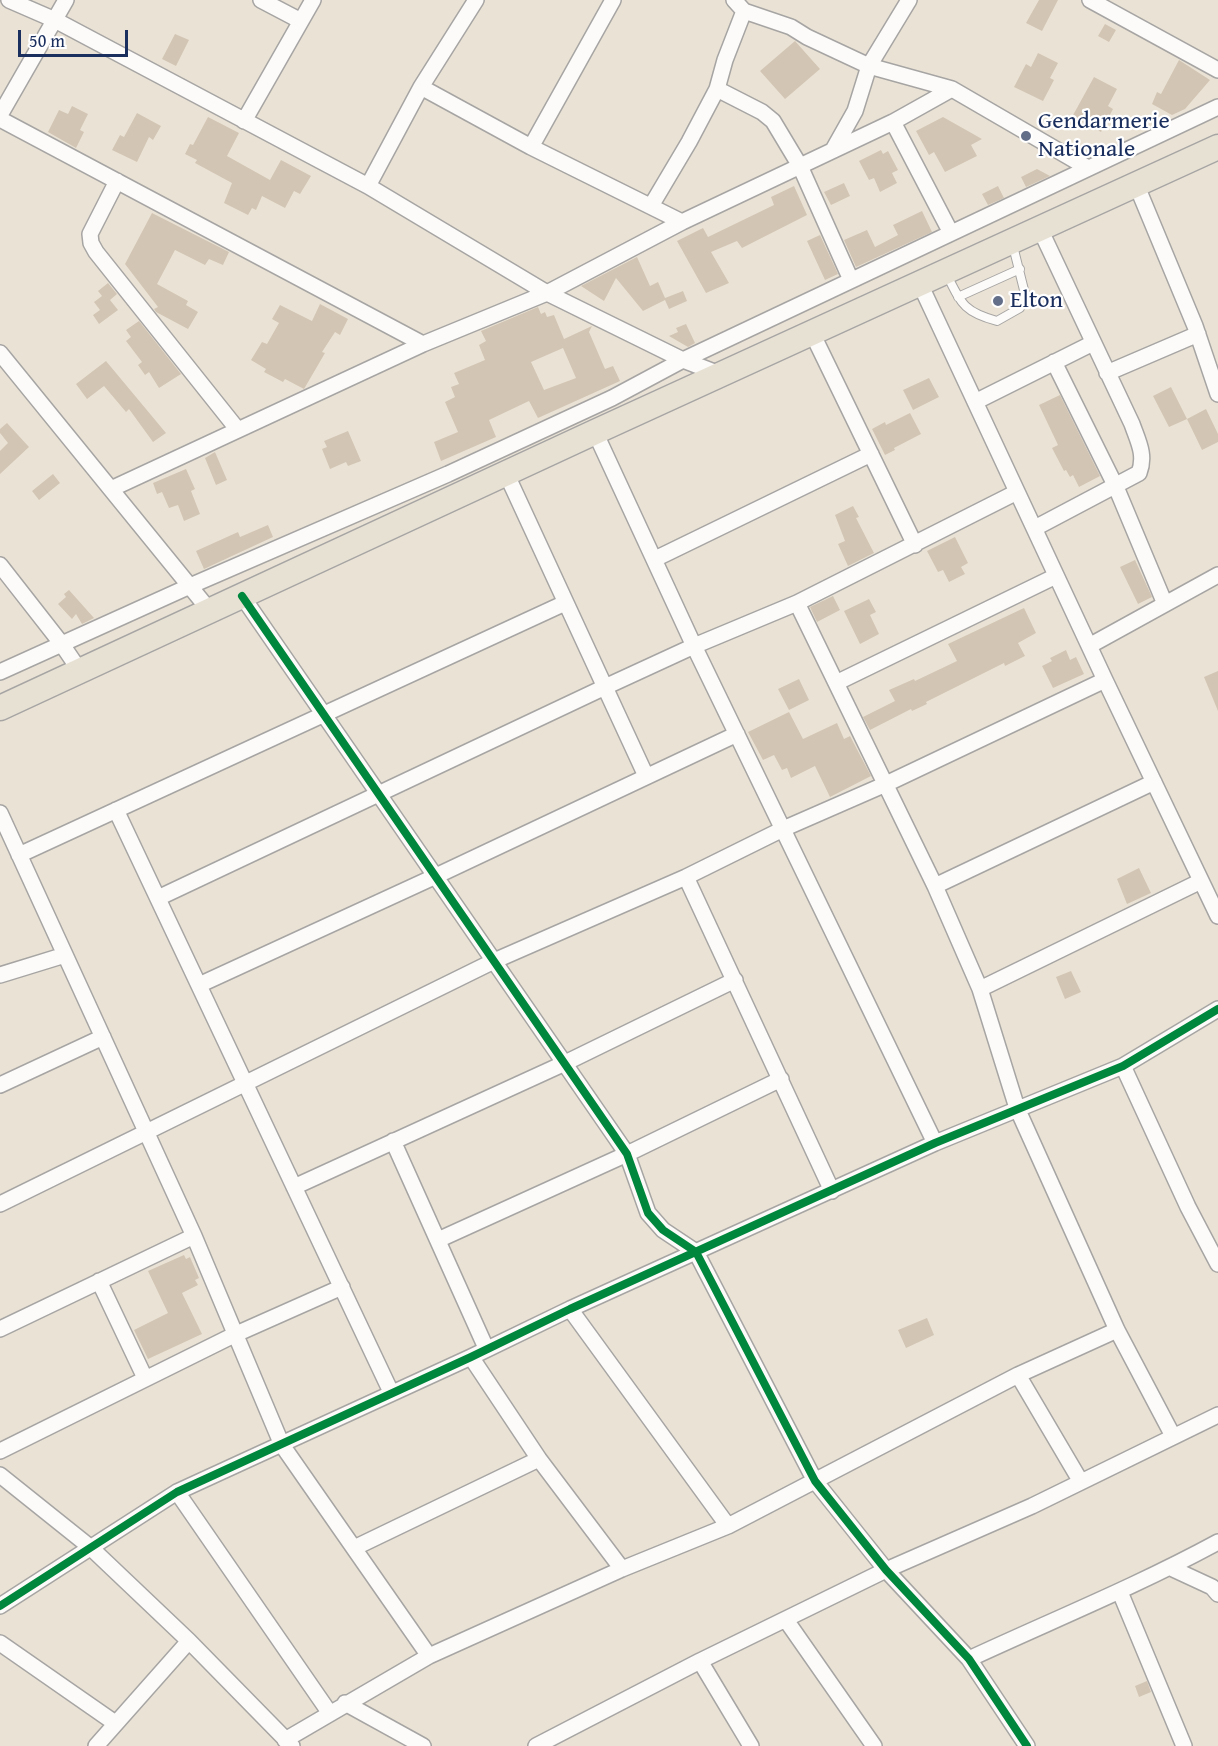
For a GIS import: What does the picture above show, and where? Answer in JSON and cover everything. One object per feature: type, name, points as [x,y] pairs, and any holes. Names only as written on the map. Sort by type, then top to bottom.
[{"type":"highway","points":[[0,708],[1218,147]]},
{"type":"street","points":[[9,0],[55,20],[368,186],[547,293],[683,360],[722,375]]},
{"type":"street","points":[[66,0],[0,117],[117,182],[423,344]]},
{"type":"street","points":[[261,0],[301,21]]},
{"type":"street","points":[[244,121],[313,0]]},
{"type":"street","points":[[368,186],[421,87],[476,0]]},
{"type":"street","points":[[531,147],[613,0]]},
{"type":"street","points":[[833,150],[855,111],[869,66],[909,0]]},
{"type":"street","points":[[1090,0],[1218,70]]},
{"type":"street","points":[[651,206],[717,89],[739,6],[791,27],[869,66],[952,89],[1088,168]]},
{"type":"street","points":[[421,87],[531,147],[682,222]]},
{"type":"street","points":[[717,89],[762,112],[773,121],[800,166],[851,280]]},
{"type":"street","points":[[111,489],[423,344],[547,293],[682,222],[893,122],[952,89]]},
{"type":"street","points":[[0,672],[61,643],[448,474],[612,398],[683,360],[1218,107]]},
{"type":"street","points":[[893,122],[951,233]]},
{"type":"street","points":[[117,182],[90,234],[91,243],[238,430]]},
{"type":"street","points":[[1136,184],[1198,334],[1212,357],[1218,394]]},
{"type":"street","points":[[1035,528],[1116,487],[1139,473],[1143,463],[1132,424],[1040,229]]},
{"type":"street","points":[[920,284],[1218,916]]},
{"type":"street","points":[[812,333],[915,545]]},
{"type":"street","points":[[1107,373],[1198,334]]},
{"type":"street","points":[[975,402],[1093,343]]},
{"type":"street","points":[[0,352],[210,611]]},
{"type":"street","points":[[1054,362],[1116,487],[1165,604]]},
{"type":"street","points":[[596,432],[694,646],[935,1143]]},
{"type":"street","points":[[655,559],[872,454]]},
{"type":"street","points":[[506,473],[646,776]]},
{"type":"street","points":[[158,898],[605,687],[796,603],[1017,492]]},
{"type":"street","points":[[0,565],[80,671]]},
{"type":"street","points":[[1089,646],[1218,575]]},
{"type":"street","points":[[836,683],[1056,576]]},
{"type":"street","points":[[242,596],[627,1154],[648,1213],[663,1230],[696,1252],[815,1481],[886,1570],[969,1659],[1027,1746]]},
{"type":"street","points":[[19,855],[565,603]]},
{"type":"street","points":[[796,603],[935,886],[980,989],[1017,1108],[1117,1330],[1173,1436]]},
{"type":"street","points":[[0,1204],[494,961],[686,877],[783,829],[885,784],[1105,680]]},
{"type":"street","points":[[199,985],[737,734]]},
{"type":"street","points":[[935,886],[1154,782]]},
{"type":"street","points":[[116,810],[391,1392]]},
{"type":"street","points":[[0,813],[194,1236],[282,1444],[429,1656]]},
{"type":"street","points":[[686,877],[832,1191]]},
{"type":"street","points":[[980,989],[1201,881]]},
{"type":"street","points":[[0,975],[65,955]]},
{"type":"street","points":[[294,1187],[565,1063],[735,981]]},
{"type":"street","points":[[0,1606],[177,1492],[570,1309],[935,1143],[1123,1066],[1218,1009]]},
{"type":"street","points":[[0,1085],[103,1036]]},
{"type":"street","points":[[1123,1066],[1188,1207],[1218,1264]]},
{"type":"street","points":[[438,1240],[627,1154],[781,1079]]},
{"type":"street","points":[[393,1141],[486,1348]]},
{"type":"street","points":[[0,1329],[194,1236]]},
{"type":"street","points":[[99,1281],[144,1378]]},
{"type":"street","points":[[0,1451],[144,1378],[342,1287]]},
{"type":"street","points":[[570,1309],[728,1526]]},
{"type":"street","points":[[0,1475],[90,1547],[189,1641],[288,1743],[329,1712],[429,1656],[621,1569],[728,1526],[1018,1375],[1117,1330]]},
{"type":"street","points":[[471,1357],[539,1459],[621,1569]]},
{"type":"street","points":[[1018,1375],[1081,1482]]},
{"type":"street","points":[[536,1746],[700,1661],[886,1570],[1032,1506],[1218,1415]]},
{"type":"street","points":[[354,1548],[539,1459]]},
{"type":"street","points":[[177,1492],[329,1712]]},
{"type":"street","points":[[969,1659],[1120,1592],[1218,1542]]},
{"type":"street","points":[[1171,1568],[1212,1587],[1218,1594]]},
{"type":"street","points":[[1120,1592],[1184,1746]]},
{"type":"street","points":[[786,1620],[874,1746]]},
{"type":"street","points":[[96,1746],[189,1641]]},
{"type":"street","points":[[0,1643],[115,1723]]},
{"type":"street","points":[[700,1661],[751,1746]]},
{"type":"street","points":[[345,1703],[422,1746]]},
{"type":"lane","points":[[946,272],[958,297],[969,310],[977,316],[997,321],[1020,308],[1024,294],[1012,242]]},
{"type":"lane","points":[[958,297],[1020,269]]},
{"type":"building","points":[[1039,0],[1058,0],[1042,31],[1026,23]]},
{"type":"building","points":[[1105,24],[1116,30],[1109,42],[1098,36]]},
{"type":"building","points":[[175,34],[189,40],[176,66],[162,59]]},
{"type":"building","points":[[795,41],[820,69],[785,99],[760,71]]},
{"type":"building","points":[[1038,53],[1058,63],[1050,78],[1054,80],[1043,101],[1014,87],[1026,64],[1031,67]]},
{"type":"building","points":[[1179,60],[1210,80],[1185,109],[1172,115],[1152,104],[1157,92],[1161,94]]},
{"type":"building","points":[[1094,77],[1117,89],[1108,106],[1113,109],[1101,132],[1072,117]]},
{"type":"building","points":[[72,106],[88,114],[80,130],[84,132],[76,148],[48,132],[59,110],[68,114]]},
{"type":"building","points":[[137,113],[161,126],[153,140],[149,137],[137,162],[112,150],[120,135],[124,137]]},
{"type":"building","points":[[208,117],[239,133],[227,156],[270,180],[281,160],[311,176],[300,194],[294,191],[285,208],[262,196],[256,210],[252,208],[248,215],[224,203],[232,183],[195,163],[197,160],[185,154],[190,144],[193,145]]},
{"type":"building","points":[[943,117],[982,139],[971,145],[977,156],[945,172],[934,152],[929,155],[916,131]]},
{"type":"building","points":[[881,150],[883,154],[888,151],[898,170],[892,173],[897,183],[880,192],[874,178],[869,180],[859,161]]},
{"type":"building","points":[[1037,169],[1050,176],[1026,187],[1021,177]]},
{"type":"building","points":[[844,183],[850,196],[831,205],[824,192]]},
{"type":"building","points":[[794,186],[807,215],[742,248],[737,241],[711,252],[729,283],[706,293],[677,241],[703,228],[708,237],[774,205],[771,197]]},
{"type":"building","points":[[998,186],[1004,198],[988,205],[982,194]]},
{"type":"building","points":[[922,211],[932,232],[856,267],[844,240],[867,230],[875,247],[898,235],[893,225]]},
{"type":"building","points":[[152,213],[229,252],[223,265],[209,259],[205,265],[175,250],[157,284],[188,301],[186,305],[198,312],[188,329],[156,312],[154,309],[158,307],[125,264]]},
{"type":"building","points":[[820,235],[838,274],[825,280],[807,241]]},
{"type":"building","points":[[637,257],[650,286],[658,282],[665,298],[683,291],[687,301],[669,309],[665,300],[643,311],[616,278],[604,301],[581,286]]},
{"type":"building","points":[[108,283],[117,294],[110,300],[118,310],[99,324],[93,315],[100,310],[94,302],[102,296],[98,291]]},
{"type":"building","points":[[320,304],[348,319],[340,335],[335,332],[322,352],[325,353],[304,389],[264,372],[266,369],[251,360],[262,342],[267,344],[279,323],[272,319],[280,305],[312,321]]},
{"type":"building","points":[[538,307],[541,314],[545,312],[547,317],[554,315],[564,339],[592,326],[589,332],[605,369],[613,366],[620,381],[538,418],[529,401],[489,420],[496,437],[441,461],[434,442],[458,432],[445,402],[455,397],[451,387],[459,384],[454,373],[485,360],[479,345],[486,341],[481,331]],"holes":[[[563,348],[576,378],[544,390],[531,362]]]},
{"type":"building","points":[[139,321],[181,374],[159,388],[149,372],[145,375],[138,365],[142,362],[126,341],[131,337],[126,330]]},
{"type":"building","points":[[686,324],[695,343],[688,347],[669,336],[678,332],[676,328]]},
{"type":"building","points":[[106,361],[166,433],[153,442],[129,409],[126,412],[104,386],[87,399],[76,384]]},
{"type":"building","points":[[929,378],[939,397],[913,410],[903,390]]},
{"type":"building","points":[[1171,387],[1187,419],[1169,427],[1153,396]]},
{"type":"building","points":[[1060,395],[1100,476],[1079,487],[1073,475],[1070,477],[1066,470],[1064,471],[1052,448],[1058,445],[1039,405]]},
{"type":"building","points":[[1206,409],[1218,434],[1218,442],[1202,450],[1187,419]]},
{"type":"building","points":[[910,413],[921,434],[885,455],[872,429]]},
{"type":"building","points":[[7,423],[29,447],[0,474],[0,451],[8,443],[0,433],[0,429]]},
{"type":"building","points":[[348,431],[361,461],[348,466],[346,462],[330,469],[322,449],[327,447],[324,441]]},
{"type":"building","points":[[215,452],[227,480],[216,485],[205,458]]},
{"type":"building","points":[[186,469],[195,489],[191,491],[200,514],[184,521],[178,505],[169,508],[162,492],[157,494],[153,483]]},
{"type":"building","points":[[53,474],[60,483],[39,500],[32,491]]},
{"type":"building","points":[[853,506],[859,517],[856,518],[874,553],[848,566],[838,544],[845,541],[835,515]]},
{"type":"building","points":[[268,525],[273,537],[204,569],[196,551],[238,532],[240,537]]},
{"type":"building","points":[[955,537],[968,563],[961,567],[965,574],[949,582],[943,570],[938,572],[927,551]]},
{"type":"building","points":[[1135,560],[1152,597],[1138,604],[1120,567]]},
{"type":"building","points":[[69,590],[94,618],[82,624],[76,614],[72,619],[58,604],[66,597],[64,594]]},
{"type":"building","points":[[833,596],[840,610],[817,622],[810,607]]},
{"type":"building","points":[[869,599],[876,612],[870,615],[879,634],[860,644],[844,611]]},
{"type":"building","points":[[1024,608],[1036,633],[1018,643],[1025,656],[1005,666],[1004,663],[926,702],[927,704],[912,711],[911,709],[870,730],[863,717],[895,701],[889,690],[914,679],[915,681],[957,661],[948,644]]},
{"type":"building","points":[[1066,650],[1070,660],[1076,657],[1084,674],[1053,688],[1042,666],[1052,661],[1050,658]]},
{"type":"building","points":[[1218,671],[1218,711],[1204,677]]},
{"type":"building","points":[[799,679],[809,700],[789,710],[778,689]]},
{"type":"building","points":[[789,712],[803,739],[837,723],[844,739],[850,736],[871,776],[830,797],[815,766],[791,778],[787,768],[782,770],[774,755],[763,760],[748,732]]},
{"type":"building","points":[[1139,868],[1151,893],[1127,904],[1117,879]]},
{"type":"building","points":[[1071,971],[1081,992],[1065,999],[1056,977]]},
{"type":"building","points":[[184,1255],[186,1259],[190,1257],[199,1278],[195,1280],[198,1285],[182,1293],[202,1334],[148,1359],[134,1330],[168,1313],[148,1271]]},
{"type":"building","points":[[927,1318],[934,1335],[906,1348],[898,1330]]},
{"type":"building","points":[[1147,1681],[1151,1692],[1139,1697],[1135,1686]]},
{"type":"cycle path","points":[[242,596],[627,1154],[648,1213],[663,1230],[696,1252],[815,1481],[886,1570],[969,1659],[1027,1746]]},
{"type":"cycle path","points":[[0,1606],[177,1492],[570,1309],[935,1143],[1123,1066],[1218,1009]]},
{"type":"place","name":"Gendarmerie Nationale","points":[[1026,136]]},
{"type":"place","name":"Elton","points":[[998,301]]}]
